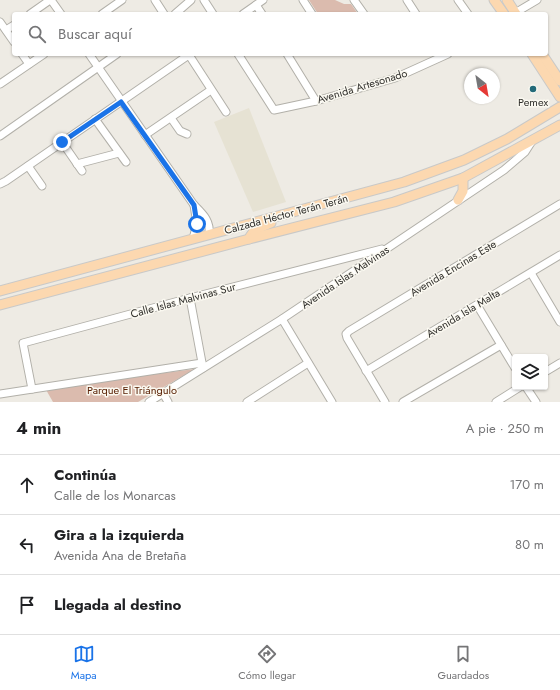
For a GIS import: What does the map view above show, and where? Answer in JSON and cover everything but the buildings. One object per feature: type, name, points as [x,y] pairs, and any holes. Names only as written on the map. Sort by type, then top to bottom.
[{"type":"main road","points":[[494,0],[503,12]]},
{"type":"main road","points":[[507,0],[515,12]]},
{"type":"main road","points":[[533,56],[560,97]]},
{"type":"main road","points":[[543,56],[560,82]]},
{"type":"main road","name":"Calzada Héctor Terán Terán","points":[[0,291],[404,182],[464,160],[507,139],[560,107]]},
{"type":"main road","name":"Calzada Héctor Terán Terán","points":[[0,305],[394,202],[463,178],[555,130],[560,125]]},
{"type":"main road","points":[[458,200],[463,191],[463,178]]},
{"type":"main road","points":[[249,239],[256,229],[292,212]]},
{"type":"main road","points":[[166,261],[178,253],[202,245],[209,235]]},
{"type":"street","points":[[33,12],[50,0],[59,12]]},
{"type":"street","points":[[105,12],[122,0]]},
{"type":"street","points":[[155,0],[163,12]]},
{"type":"street","points":[[177,12],[191,0]]},
{"type":"street","points":[[204,0],[212,12]]},
{"type":"street","points":[[246,12],[263,0]]},
{"type":"street","points":[[303,0],[311,12]]},
{"type":"street","points":[[354,0],[363,12]]},
{"type":"street","points":[[407,0],[415,12]]},
{"type":"street","points":[[458,0],[467,12]]},
{"type":"street","points":[[518,12],[537,0]]},
{"type":"street","points":[[256,5],[261,12]]},
{"type":"street","points":[[0,22],[12,39]]},
{"type":"street","points":[[6,30],[12,26]]},
{"type":"street","points":[[23,56],[29,64]]},
{"type":"street","points":[[0,84],[41,56]]},
{"type":"street","points":[[90,56],[194,205],[206,218],[210,229],[209,235]]},
{"type":"street","points":[[0,136],[114,56]]},
{"type":"street","points":[[0,184],[186,56]]},
{"type":"street","points":[[190,56],[226,112]]},
{"type":"street","name":"Avenida Artesonado","points":[[239,56],[274,110],[316,101],[395,78],[443,56]]},
{"type":"street","points":[[288,56],[316,101]]},
{"type":"street","points":[[145,135],[211,90]]},
{"type":"street","points":[[171,118],[180,131],[187,134]]},
{"type":"street","points":[[95,119],[126,162]]},
{"type":"street","name":"Avenida Islas Malvinas","points":[[149,402],[203,366],[282,319],[504,170],[525,152],[532,141]]},
{"type":"street","points":[[62,142],[82,171]]},
{"type":"street","points":[[77,164],[119,153]]},
{"type":"street","points":[[28,166],[42,186]]},
{"type":"street","name":"Avenida Encinas Este","points":[[366,371],[347,338],[346,334],[349,331],[560,204]]},
{"type":"street","points":[[193,240],[197,224],[194,205]]},
{"type":"street","name":"Calle Islas Malvinas Sur","points":[[32,389],[23,343],[190,298],[388,248]]},
{"type":"street","name":"Avenida Isla Malta","points":[[366,371],[560,255]]},
{"type":"street","points":[[530,273],[557,310],[560,322]]},
{"type":"street","points":[[0,394],[203,366],[190,298]]},
{"type":"street","points":[[477,305],[512,363]]},
{"type":"street","points":[[282,319],[332,402]]},
{"type":"street","points":[[403,402],[501,345]]},
{"type":"street","points":[[247,402],[308,363]]},
{"type":"street","points":[[548,370],[560,363]]},
{"type":"street","points":[[366,371],[385,402]]},
{"type":"street","points":[[496,402],[515,390]]},
{"type":"street","points":[[528,390],[536,402]]},
{"type":"street","points":[[163,393],[168,402]]},
{"type":"shaded area","points":[[249,108],[286,202],[253,212],[214,122]]},
{"type":"green space","points":[[309,0],[335,0],[344,4],[351,4],[357,12],[317,12]]},
{"type":"green space","name":"Parque El Triángulo","points":[[195,369],[138,402],[53,402],[45,388]]},
{"type":"place","name":"Pemex","points":[[533,89]]},
{"type":"route","points":[[62,142],[121,102],[194,205],[197,224]]}]
